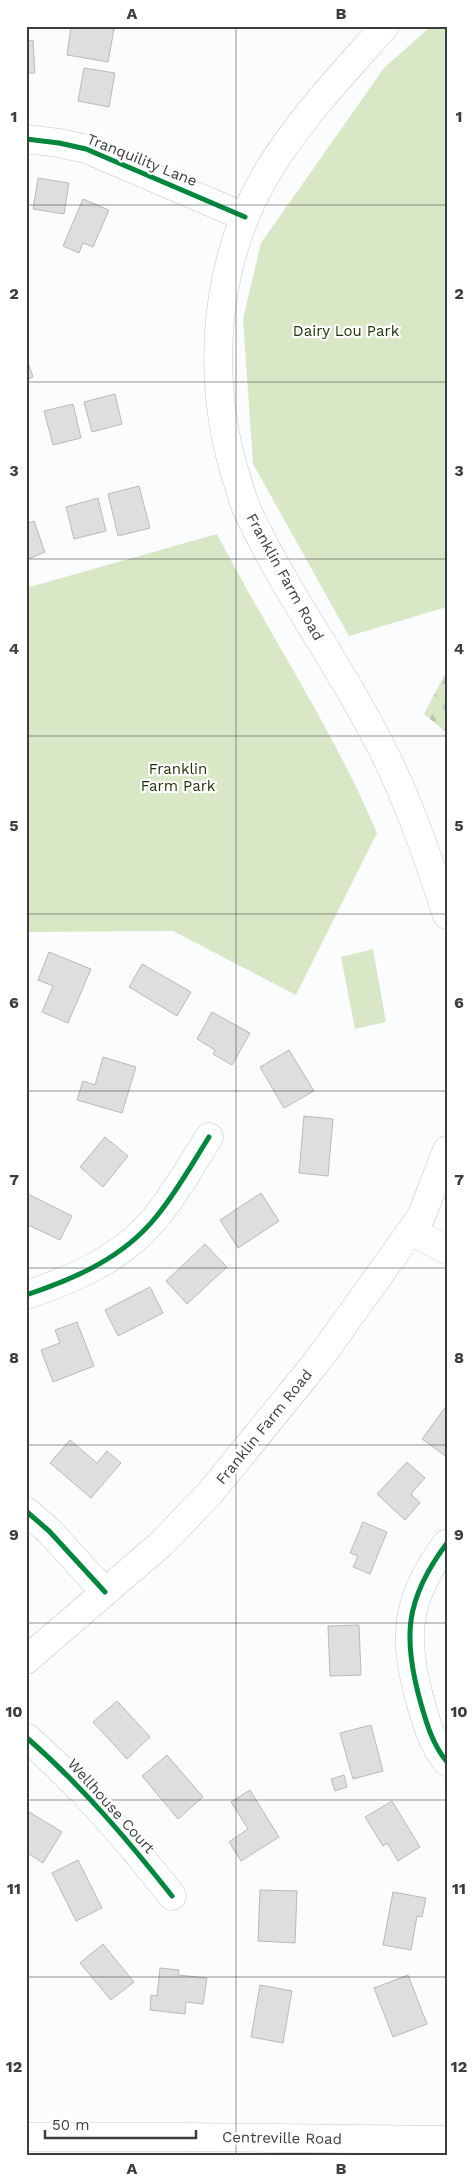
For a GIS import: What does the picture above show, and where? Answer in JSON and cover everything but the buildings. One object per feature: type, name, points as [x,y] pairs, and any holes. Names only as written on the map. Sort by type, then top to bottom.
[{"type":"main road","name":"Franklin Farm Road","points":[[385,26],[315,105],[284,146],[264,179],[245,217],[232,256],[225,286],[218,340],[217,369],[220,410],[229,453],[246,507],[268,552],[376,736],[416,826],[447,915]]},
{"type":"main road","name":"Tranquility Lane","points":[[26,139],[86,149],[245,217]]},
{"type":"main road","points":[[26,1295],[66,1282],[98,1265],[128,1244],[154,1219],[170,1200],[209,1137]]},
{"type":"main road","name":"Franklin Farm Road","points":[[26,1660],[161,1544],[210,1493],[318,1359],[421,1217],[447,1150]]},
{"type":"main road","points":[[411,1231],[447,1250]]},
{"type":"main road","points":[[26,1512],[49,1531],[104,1592]]},
{"type":"main road","points":[[447,1543],[431,1564],[420,1585],[412,1608],[409,1632],[410,1656],[414,1679],[428,1730],[440,1754],[447,1762]]},
{"type":"main road","name":"Wellhouse Court","points":[[26,1737],[75,1782],[134,1849],[172,1896]]},
{"type":"main road","name":"Centreville Road","points":[[26,2138],[180,2137],[447,2140]]},
{"type":"green space","name":"Dairy Lou Park","points":[[431,26],[447,26],[447,607],[349,636],[253,464],[243,319],[261,243],[384,68]]},
{"type":"green space","name":"Franklin Farm Park","points":[[217,534],[341,756],[377,833],[296,995],[173,931],[26,932],[26,588]]},
{"type":"green space","points":[[447,670],[447,733],[424,714]]},
{"type":"green space","points":[[373,949],[386,1022],[355,1029],[341,957]]},
{"type":"cycle path","points":[[26,139],[86,149],[245,217]]},
{"type":"cycle path","points":[[26,1295],[80,1274],[129,1244],[163,1208],[209,1137]]},
{"type":"cycle path","points":[[26,1511],[49,1531],[105,1592]]},
{"type":"cycle path","points":[[447,1543],[433,1563],[415,1601],[411,1619],[410,1638],[411,1658],[423,1712],[434,1742],[447,1762]]},
{"type":"cycle path","points":[[26,1737],[66,1774],[103,1813],[172,1896]]}]
